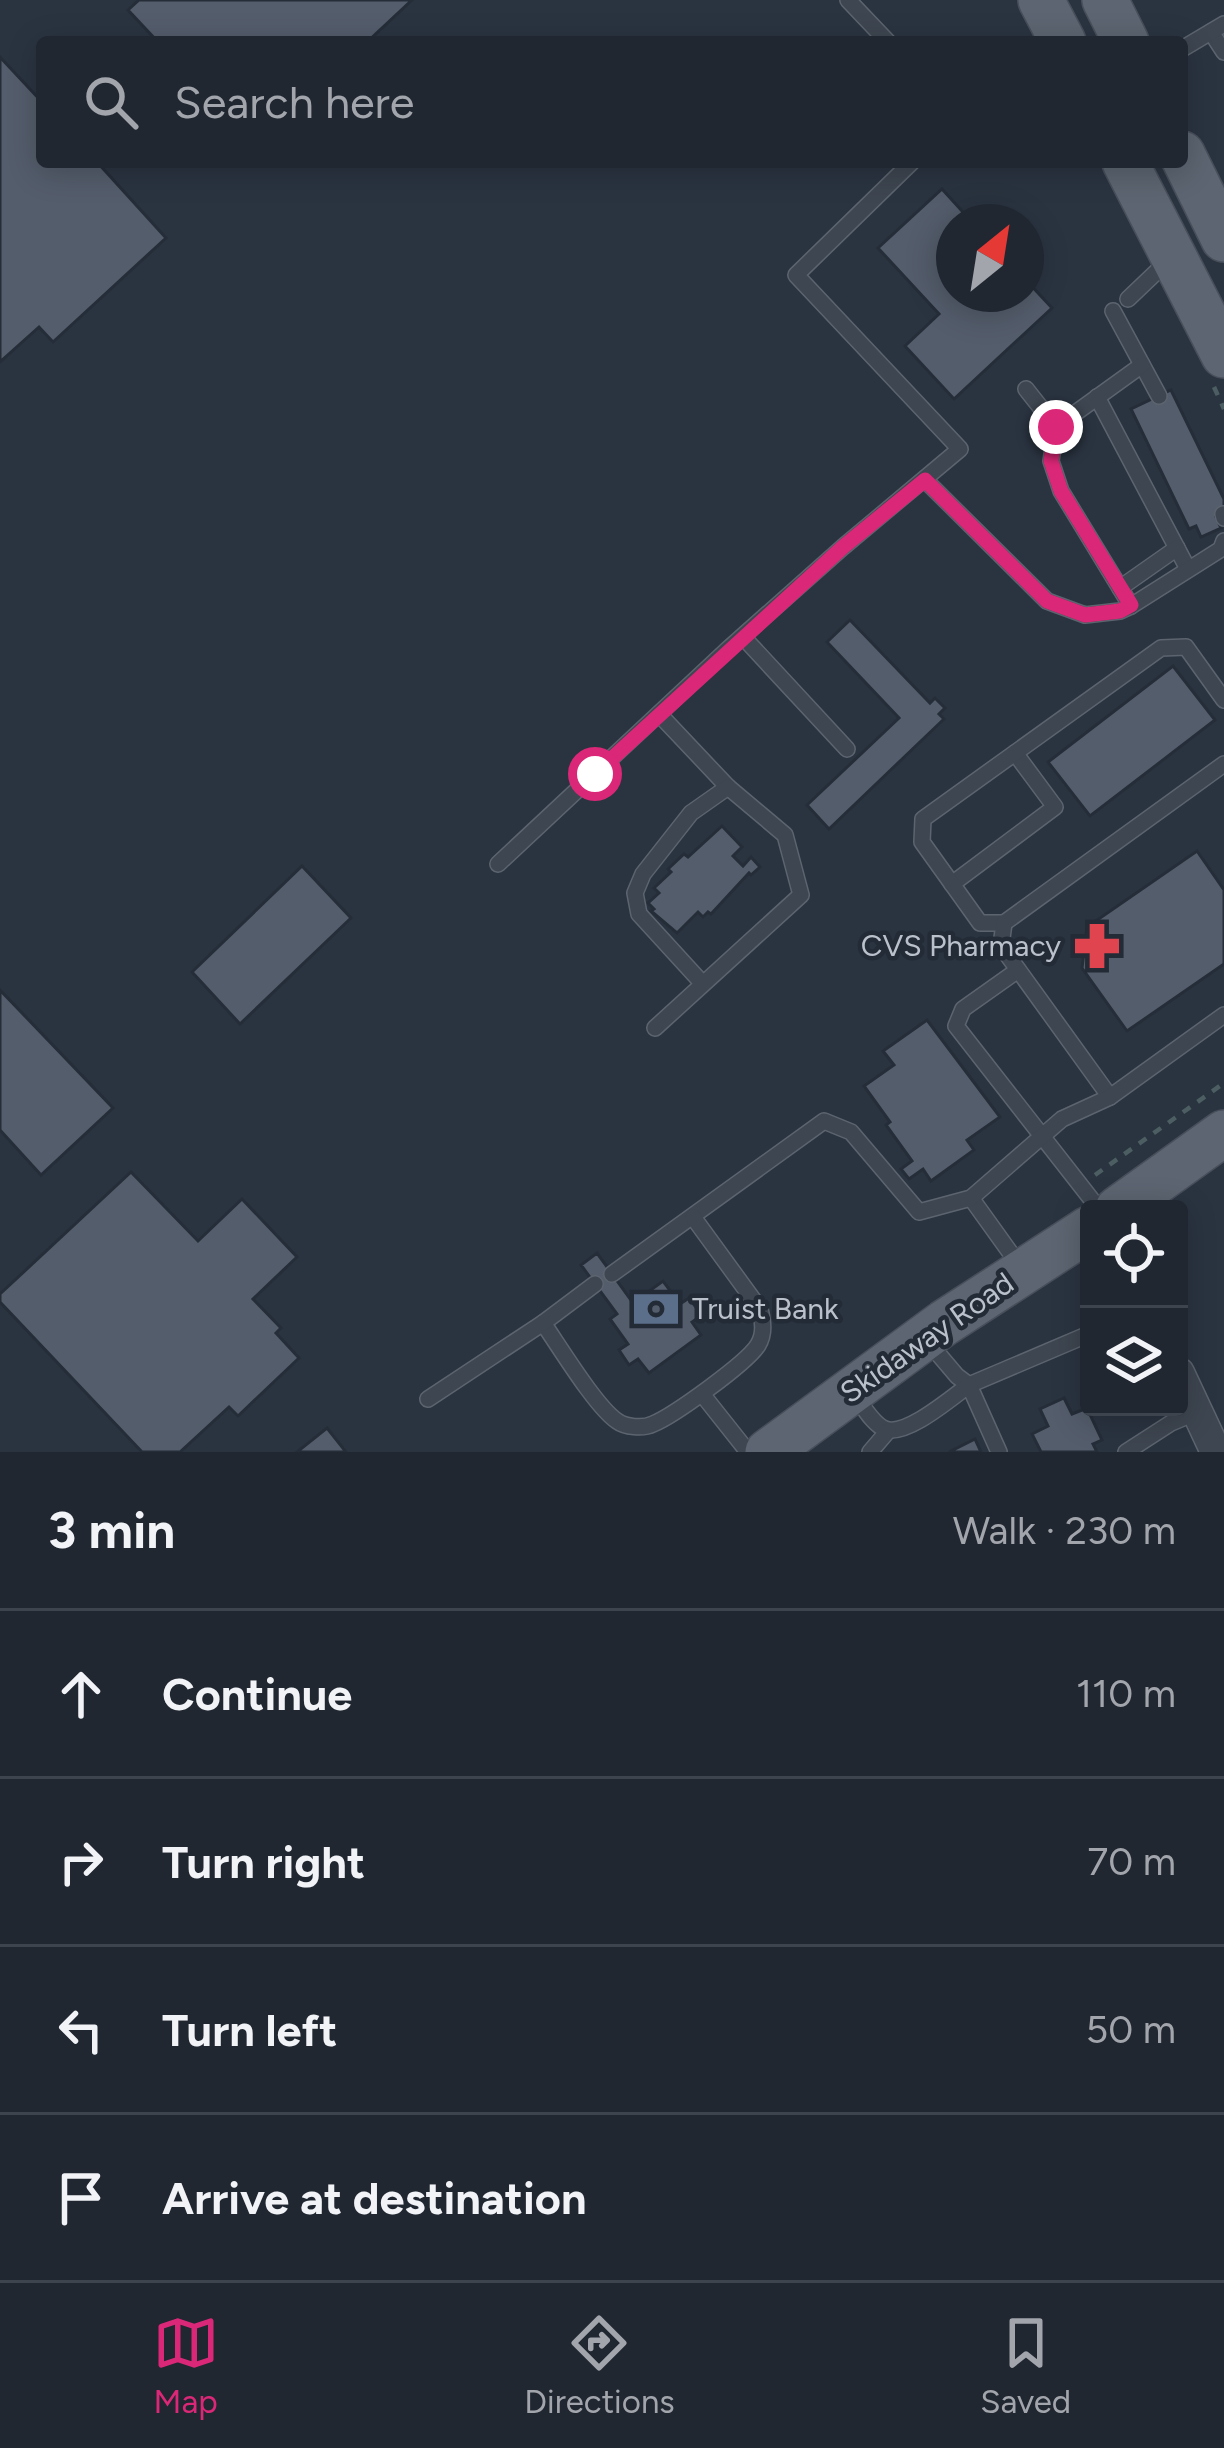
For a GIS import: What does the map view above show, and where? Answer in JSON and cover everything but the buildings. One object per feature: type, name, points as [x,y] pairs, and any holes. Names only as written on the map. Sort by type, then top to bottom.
[{"type":"main road","points":[[1041,0],[1060,36]]},
{"type":"main road","points":[[1105,0],[1123,36]]},
{"type":"main road","points":[[1188,166],[1224,238]]},
{"type":"main road","points":[[1128,168],[1224,355]]},
{"type":"main road","points":[[1106,1192],[1224,1133]]},
{"type":"main road","name":"Skidaway Road","points":[[768,1452],[924,1337],[1080,1234]]},
{"type":"street","points":[[1188,1392],[1216,1452]]},
{"type":"lane","points":[[848,0],[883,36]]},
{"type":"lane","points":[[1188,45],[1217,28],[1224,52]]},
{"type":"lane","points":[[498,864],[843,547],[960,449],[796,275],[906,168]]},
{"type":"lane","points":[[1128,299],[1173,256]]},
{"type":"lane","points":[[1113,311],[1159,396]]},
{"type":"lane","points":[[1131,605],[1061,491],[1051,461],[1056,427],[1142,364]]},
{"type":"lane","points":[[1026,389],[1056,427]]},
{"type":"lane","points":[[1097,398],[1189,569]]},
{"type":"lane","points":[[925,480],[1047,601],[1085,615],[1120,611],[1221,549],[1224,541]]},
{"type":"lane","points":[[1120,588],[1177,548]]},
{"type":"lane","points":[[744,638],[847,749]]},
{"type":"lane","points":[[1224,700],[1186,647],[1161,649],[923,819],[922,842],[980,923],[1004,923],[1224,764]]},
{"type":"lane","points":[[655,1028],[801,895],[785,835],[728,787],[659,714]]},
{"type":"lane","points":[[952,884],[1055,807],[1016,753]]},
{"type":"lane","points":[[703,984],[639,914],[635,893],[643,874],[691,813],[728,787]]},
{"type":"lane","points":[[1004,923],[1000,946],[1110,1097]]},
{"type":"lane","points":[[1018,970],[962,1009],[956,1026],[1092,1200]]},
{"type":"lane","points":[[612,1274],[824,1121],[851,1132],[920,1211],[971,1198],[1062,1119],[1110,1097],[1224,1015]]},
{"type":"lane","points":[[971,1198],[1023,1271]]},
{"type":"lane","points":[[543,1323],[618,1423],[652,1425],[702,1394],[758,1346],[764,1325],[760,1309],[693,1217]]},
{"type":"lane","points":[[428,1399],[595,1284]]},
{"type":"lane","points":[[924,1337],[969,1385],[999,1452]]},
{"type":"lane","points":[[851,1391],[876,1423],[888,1431],[902,1430],[969,1385],[1080,1338]]},
{"type":"lane","points":[[702,1394],[748,1452]]},
{"type":"lane","points":[[1126,1452],[1197,1412]]},
{"type":"lane","points":[[869,1452],[888,1431]]},
{"type":"path","points":[[1106,1192],[1224,1083]]},
{"type":"place","name":"CVS Pharmacy","points":[[1097,946]]},
{"type":"place","name":"Truist Bank","points":[[656,1309]]},
{"type":"route","points":[[595,774],[727,650],[925,480],[1047,601],[1085,615],[1131,605],[1061,491],[1051,461],[1056,427]]}]
